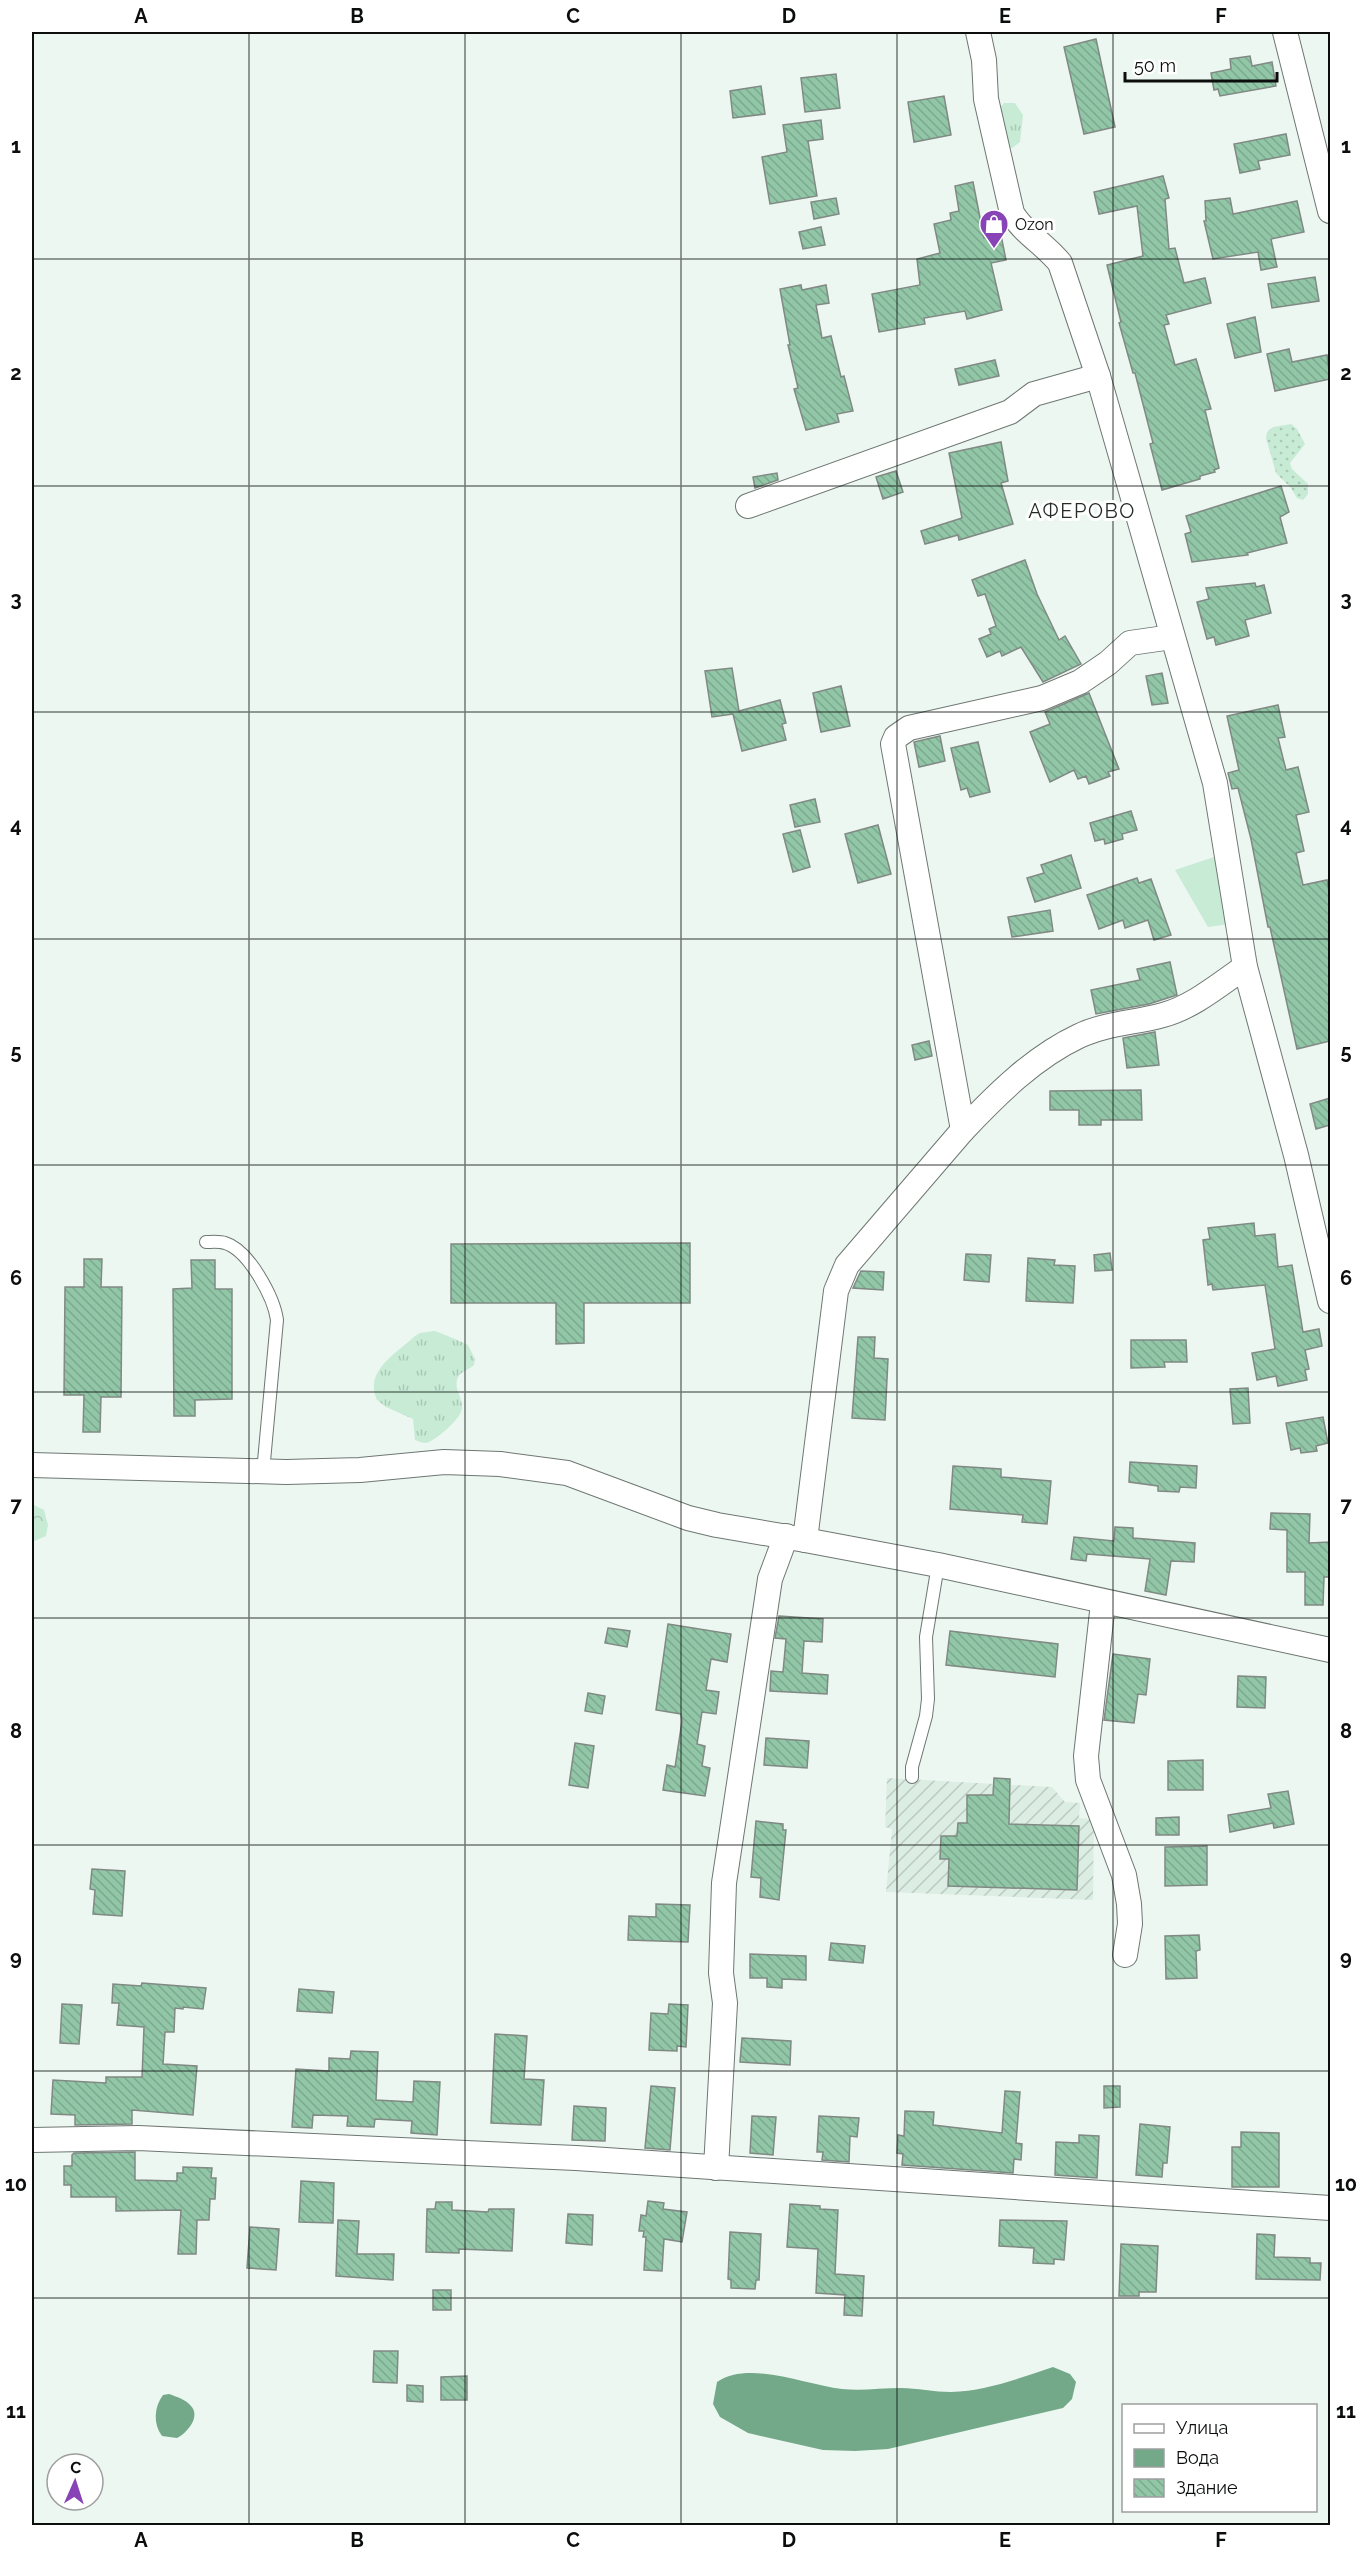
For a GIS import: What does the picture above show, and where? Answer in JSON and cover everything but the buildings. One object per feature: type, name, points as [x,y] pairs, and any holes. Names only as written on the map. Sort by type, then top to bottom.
[{"type":"street","points":[[978,32],[984,60],[986,99],[1012,213],[1018,224],[1050,250],[1060,263],[1098,376],[1215,783],[1245,967],[1296,1155],[1330,1301]]},
{"type":"street","points":[[1285,32],[1330,202]]},
{"type":"street","points":[[748,506],[1010,412],[1034,394],[1098,376]]},
{"type":"street","points":[[963,1130],[893,744],[896,737],[909,728],[1051,694],[1080,682],[1108,663],[1130,643],[1172,637]]},
{"type":"street","points":[[716,2168],[724,2003],[721,1973],[724,1883],[770,1579],[796,1538],[836,1291],[842,1274],[847,1265],[991,1100],[1066,1043],[1104,1026],[1163,1015],[1183,1008],[1245,967]]},
{"type":"street","points":[[32,1465],[263,1472],[360,1470],[444,1462],[500,1464],[567,1473],[688,1518],[717,1526],[796,1538],[938,1565],[1103,1603],[1330,1650]]},
{"type":"street","points":[[1103,1603],[1086,1756],[1088,1780],[1124,1875],[1130,1924],[1125,1954]]},
{"type":"street","points":[[32,2140],[138,2138],[576,2158],[1330,2208]]},
{"type":"lane","points":[[206,1242],[225,1243],[236,1250],[248,1262],[269,1292],[276,1308],[277,1320],[263,1472]]},
{"type":"lane","points":[[912,1777],[915,1755],[926,1716],[928,1699],[926,1637],[938,1565]]},
{"type":"shaded area","points":[[887,1778],[1052,1787],[1065,1802],[1080,1803],[1079,1818],[1094,1819],[1093,1900],[886,1892],[892,1829],[885,1827]]},
{"type":"green space","points":[[1004,103],[1015,103],[1023,115],[1020,142],[1012,148],[1008,148],[999,109]]},
{"type":"green space","points":[[1291,424],[1297,429],[1305,444],[1290,463],[1292,469],[1308,484],[1308,494],[1303,500],[1297,498],[1291,488],[1276,473],[1266,438],[1267,432],[1273,427]]},
{"type":"green space","points":[[1214,857],[1229,924],[1208,927],[1175,870]]},
{"type":"green space","points":[[434,1331],[468,1345],[475,1359],[474,1365],[462,1373],[457,1380],[462,1404],[458,1417],[438,1436],[424,1443],[415,1440],[413,1419],[386,1407],[377,1400],[374,1380],[378,1371],[391,1356],[415,1336]]},
{"type":"green space","points":[[32,1504],[44,1510],[48,1525],[46,1536],[32,1542]]},
{"type":"water","points":[[1053,2367],[1070,2374],[1076,2382],[1072,2399],[1063,2408],[888,2449],[823,2450],[748,2433],[720,2417],[713,2404],[717,2382],[745,2373],[761,2373],[842,2389],[901,2388],[951,2392],[990,2387]]},
{"type":"water","points":[[169,2394],[181,2398],[194,2410],[192,2424],[177,2438],[162,2436],[156,2421],[156,2410],[160,2400],[163,2395]]},
{"type":"place","name":"Ozon","points":[[994,250]]},
{"type":"district","name":"АФЕРОВО","points":[[1082,511]]}]
